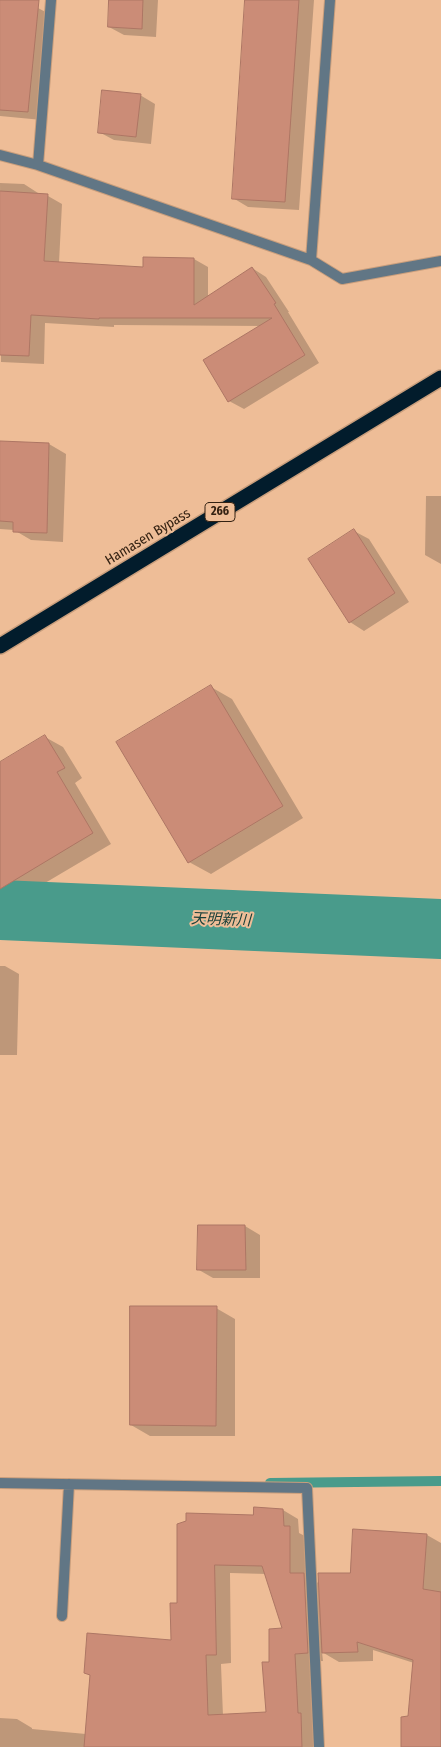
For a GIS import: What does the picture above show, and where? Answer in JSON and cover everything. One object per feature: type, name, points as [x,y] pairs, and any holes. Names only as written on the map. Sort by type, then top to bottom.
[{"type":"highway","name":"Hamasen Bypass","points":[[0,646],[441,378]]},
{"type":"street","points":[[38,164],[51,0]]},
{"type":"street","points":[[311,260],[330,0]]},
{"type":"street","points":[[0,155],[38,164],[311,260],[342,279],[441,261]]},
{"type":"street","points":[[0,1483],[307,1488],[319,1747]]},
{"type":"street","points":[[62,1616],[69,1484]]},
{"type":"building","points":[[0,0],[39,0],[28,112],[0,110]]},
{"type":"building","points":[[109,0],[143,0],[142,29],[108,27]]},
{"type":"building","points":[[245,0],[299,0],[285,202],[232,199]]},
{"type":"building","points":[[102,90],[141,94],[136,137],[98,133]]},
{"type":"building","points":[[0,191],[48,194],[44,261],[143,267],[143,257],[194,258],[194,305],[252,267],[276,303],[274,304],[305,355],[228,402],[203,360],[272,318],[99,319],[31,315],[29,356],[0,355]]},
{"type":"building","points":[[0,441],[49,443],[47,533],[13,532],[13,522],[0,521]]},
{"type":"building","points":[[354,529],[395,593],[349,623],[308,559]]},
{"type":"building","points":[[211,685],[283,806],[188,863],[116,742]]},
{"type":"building","points":[[45,735],[65,768],[57,772],[93,833],[0,889],[0,762]]},
{"type":"building","points":[[198,1225],[245,1225],[246,1270],[197,1270]]},
{"type":"building","points":[[130,1306],[217,1306],[216,1426],[130,1425]]},
{"type":"building","points":[[254,1507],[283,1509],[284,1526],[290,1526],[290,1573],[304,1573],[308,1653],[295,1654],[298,1713],[301,1713],[302,1747],[84,1747],[90,1675],[84,1673],[87,1633],[171,1640],[170,1603],[177,1603],[177,1524],[186,1521],[186,1513],[253,1515]],"holes":[[[215,1565],[262,1566],[282,1628],[269,1629],[269,1662],[262,1662],[266,1712],[208,1715],[206,1655],[216,1655]]]},
{"type":"building","points":[[353,1529],[427,1534],[423,1589],[441,1592],[441,1747],[401,1747],[401,1717],[408,1716],[413,1660],[357,1642],[358,1652],[322,1653],[318,1573],[350,1573]]},
{"type":"waterway","name":"天明新川","points":[[0,910],[441,929]]},
{"type":"waterway","points":[[270,1483],[441,1481]]}]
